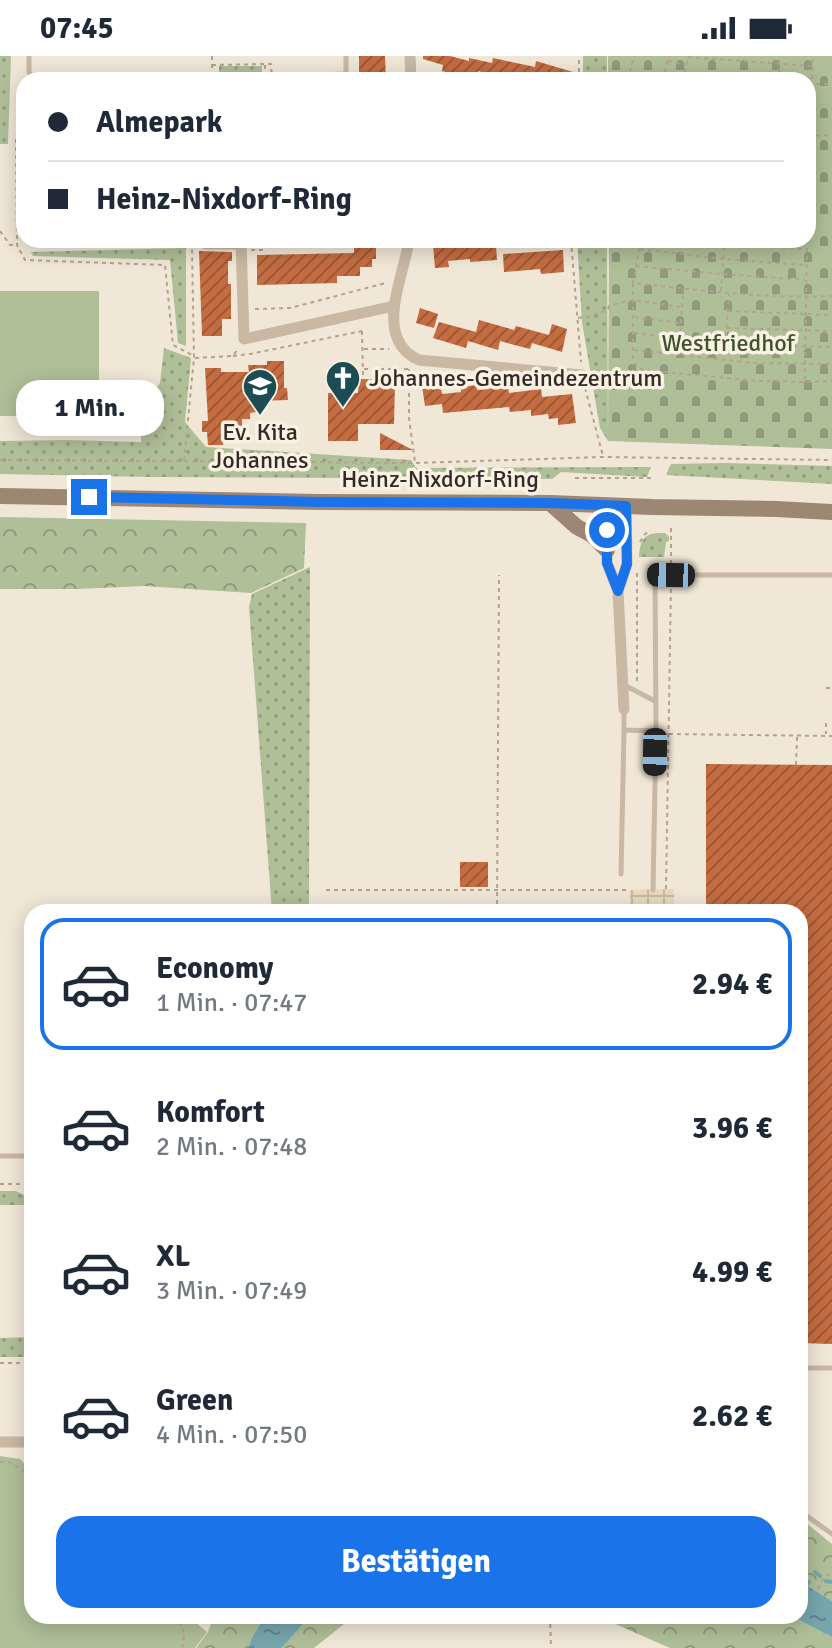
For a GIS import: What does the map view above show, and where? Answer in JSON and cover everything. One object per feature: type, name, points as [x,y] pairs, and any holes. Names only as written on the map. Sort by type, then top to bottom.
[{"type":"main road","name":"Heinz-Nixdorf-Ring","points":[[0,496],[550,503],[832,512]]},
{"type":"main road","points":[[550,503],[607,550]]},
{"type":"street","points":[[241,248],[244,339],[394,306]]},
{"type":"street","points":[[408,248],[394,306],[396,336],[409,356],[419,360],[582,375]]},
{"type":"street","points":[[624,709],[618,591],[607,563],[607,530],[612,516],[626,506]]},
{"type":"street","points":[[618,591],[627,564],[626,506]]},
{"type":"street","points":[[0,1442],[24,1442]]},
{"type":"lane","points":[[653,890],[655,575],[832,575]]},
{"type":"lane","points":[[623,684],[655,701]]},
{"type":"lane","points":[[621,874],[624,709]]},
{"type":"lane","points":[[624,730],[656,731]]},
{"type":"lane","points":[[0,1156],[24,1156]]},
{"type":"lane","points":[[808,1368],[832,1368]]},
{"type":"lane","points":[[808,1517],[832,1534]]},
{"type":"path","points":[[212,56],[212,72]]},
{"type":"path","points":[[665,72],[669,56]]},
{"type":"path","points":[[727,56],[727,61]]},
{"type":"path","points":[[779,56],[779,72]]},
{"type":"path","points":[[811,72],[813,56]]},
{"type":"path","points":[[684,72],[688,57],[812,66]]},
{"type":"path","points":[[668,61],[686,65]]},
{"type":"path","points":[[265,64],[265,72]]},
{"type":"path","points":[[212,65],[271,64],[272,72]]},
{"type":"path","points":[[0,231],[10,245],[16,245]]},
{"type":"path","points":[[19,248],[25,260],[165,265],[173,345],[194,357],[250,354],[362,331]]},
{"type":"path","points":[[184,462],[194,357],[192,248]]},
{"type":"path","points":[[572,248],[582,375],[603,457]]},
{"type":"path","points":[[721,292],[724,248]]},
{"type":"path","points":[[796,248],[806,249],[805,382]]},
{"type":"path","points":[[806,265],[639,249],[632,300],[633,359],[643,370],[758,381],[832,381]]},
{"type":"path","points":[[636,266],[805,280]]},
{"type":"path","points":[[243,308],[290,308],[395,281]]},
{"type":"path","points":[[633,283],[805,298],[832,296]]},
{"type":"path","points":[[680,340],[683,288]]},
{"type":"path","points":[[725,344],[729,293]]},
{"type":"path","points":[[576,318],[587,317],[608,310],[609,306],[632,300],[682,307]]},
{"type":"path","points":[[728,311],[832,315]]},
{"type":"path","points":[[362,312],[363,378]]},
{"type":"path","points":[[632,317],[681,323]]},
{"type":"path","points":[[727,328],[832,331]]},
{"type":"path","points":[[632,333],[725,344],[832,347]]},
{"type":"path","points":[[233,356],[244,339]]},
{"type":"path","points":[[363,349],[390,349],[399,344]]},
{"type":"path","points":[[632,349],[730,361],[832,364]]},
{"type":"path","points":[[363,369],[409,369],[409,418],[415,463]]},
{"type":"path","points":[[0,460],[415,463],[603,457],[832,460]]},
{"type":"path","points":[[575,478],[653,478]]},
{"type":"path","points":[[666,889],[671,528]]},
{"type":"path","points":[[638,549],[641,538],[651,531]]},
{"type":"path","points":[[637,569],[637,691]]},
{"type":"path","points":[[497,904],[499,575]]},
{"type":"path","points":[[826,688],[832,688]]},
{"type":"path","points":[[826,723],[826,736]]},
{"type":"path","points":[[669,734],[832,736]]},
{"type":"path","points":[[796,765],[797,735]]},
{"type":"path","points":[[326,890],[630,890]]},
{"type":"path","points":[[0,1184],[24,1184]]},
{"type":"path","points":[[0,1363],[24,1363]]},
{"type":"path","points":[[0,1462],[9,1462],[24,1471]]},
{"type":"path","points":[[818,1589],[824,1577],[832,1572]]},
{"type":"path","points":[[180,1624],[185,1638],[182,1648]]},
{"type":"path","points":[[550,1624],[551,1648]]},
{"type":"green space","points":[[0,56],[11,56],[8,144],[0,144]]},
{"type":"green space","points":[[583,56],[607,56],[607,72],[583,72]]},
{"type":"green space","name":"Westfriedhof","points":[[608,56],[832,56],[832,449],[608,441],[609,248],[816,248],[816,72],[608,72]]},
{"type":"green space","points":[[219,66],[262,66],[262,72],[219,72]]},
{"type":"green space","points":[[186,248],[186,346],[178,343],[170,260],[33,256],[31,252]]},
{"type":"green space","points":[[577,248],[607,248],[608,441],[600,428],[582,322]]},
{"type":"green space","points":[[0,291],[99,291],[99,416],[0,416]]},
{"type":"green space","points":[[164,348],[191,358],[185,422],[206,447],[411,460],[416,468],[651,467],[647,477],[561,472],[552,479],[0,474],[0,441],[141,442],[142,409],[160,383]]},
{"type":"green space","points":[[671,464],[832,466],[832,484],[666,475]]},
{"type":"green space","points":[[0,517],[306,523],[304,568],[251,593],[144,586],[0,589]]},
{"type":"green space","points":[[658,533],[669,537],[664,557],[639,557],[643,540]]},
{"type":"green space","points":[[310,567],[309,904],[271,904],[249,607],[252,594]]},
{"type":"green space","points":[[0,1191],[16,1191],[24,1195],[24,1205],[0,1205]]},
{"type":"green space","points":[[24,1337],[24,1357],[0,1357],[0,1338]]},
{"type":"green space","points":[[0,1456],[20,1459],[24,1463],[24,1624],[198,1624],[207,1632],[195,1648],[0,1648]]},
{"type":"green space","points":[[808,1524],[832,1544],[832,1601],[808,1586]]},
{"type":"green space","points":[[211,1624],[260,1624],[248,1648],[196,1648]]},
{"type":"green space","points":[[303,1624],[344,1624],[314,1648],[282,1648]]},
{"type":"green space","points":[[615,1624],[807,1624],[832,1637],[832,1648],[670,1648]]},
{"type":"shaded area","points":[[674,889],[674,904],[630,904],[630,890]]},
{"type":"water","points":[[808,1586],[832,1601],[832,1637],[807,1624]]},
{"type":"water","points":[[260,1624],[303,1624],[282,1648],[248,1648]]},
{"type":"building","points":[[359,56],[385,56],[386,72],[359,72]]},
{"type":"building","points":[[423,56],[450,56],[492,63],[493,58],[535,67],[536,61],[573,72],[446,72],[442,71],[443,65],[423,59]]},
{"type":"building","points":[[354,248],[376,248],[372,267],[360,267],[360,276],[337,276],[337,283],[257,285],[257,255],[354,253]]},
{"type":"building","points":[[433,248],[496,248],[497,260],[448,261],[449,267],[435,268]]},
{"type":"building","points":[[563,250],[564,272],[541,274],[540,269],[504,272],[503,254]]},
{"type":"building","points":[[199,251],[232,252],[232,261],[228,261],[231,319],[222,319],[222,336],[202,336]]},
{"type":"building","points":[[420,308],[438,314],[434,328],[416,323]]},
{"type":"building","points":[[479,320],[514,330],[516,326],[549,335],[552,324],[567,329],[562,352],[532,343],[530,349],[500,341],[498,350],[468,341],[466,348],[433,338],[439,322],[476,332]]},
{"type":"building","points":[[267,361],[284,361],[284,388],[287,388],[288,400],[256,401],[256,412],[250,413],[250,419],[242,419],[242,426],[237,426],[237,432],[229,432],[229,439],[223,439],[223,445],[208,445],[207,432],[202,432],[202,421],[208,421],[205,368],[221,368],[221,372],[249,372],[248,365],[267,365]]},
{"type":"building","points":[[359,379],[395,380],[394,424],[358,424],[358,441],[328,441],[328,393],[358,393]]},
{"type":"building","points":[[440,383],[442,394],[461,392],[461,387],[477,385],[477,390],[508,386],[509,393],[541,389],[542,397],[572,394],[576,423],[558,425],[558,418],[549,419],[548,414],[531,416],[531,410],[510,412],[509,407],[443,413],[442,404],[425,406],[422,386]]},
{"type":"building","points":[[380,433],[413,450],[380,450]]},
{"type":"building","points":[[706,764],[832,765],[832,1344],[808,1343],[808,904],[706,904]]},
{"type":"building","points":[[460,862],[488,862],[488,887],[460,887]]},
{"type":"waterway","points":[[815,1572],[820,1576]]},
{"type":"waterway","points":[[826,1581],[831,1582]]},
{"type":"place","name":"Johannes-Gemeindezentrum","points":[[343,409]]},
{"type":"place","name":"Ev. Kita Johannes","points":[[260,417]]},
{"type":"route","points":[[89,497],[626,506],[627,564],[618,591],[607,563],[607,530]]}]
